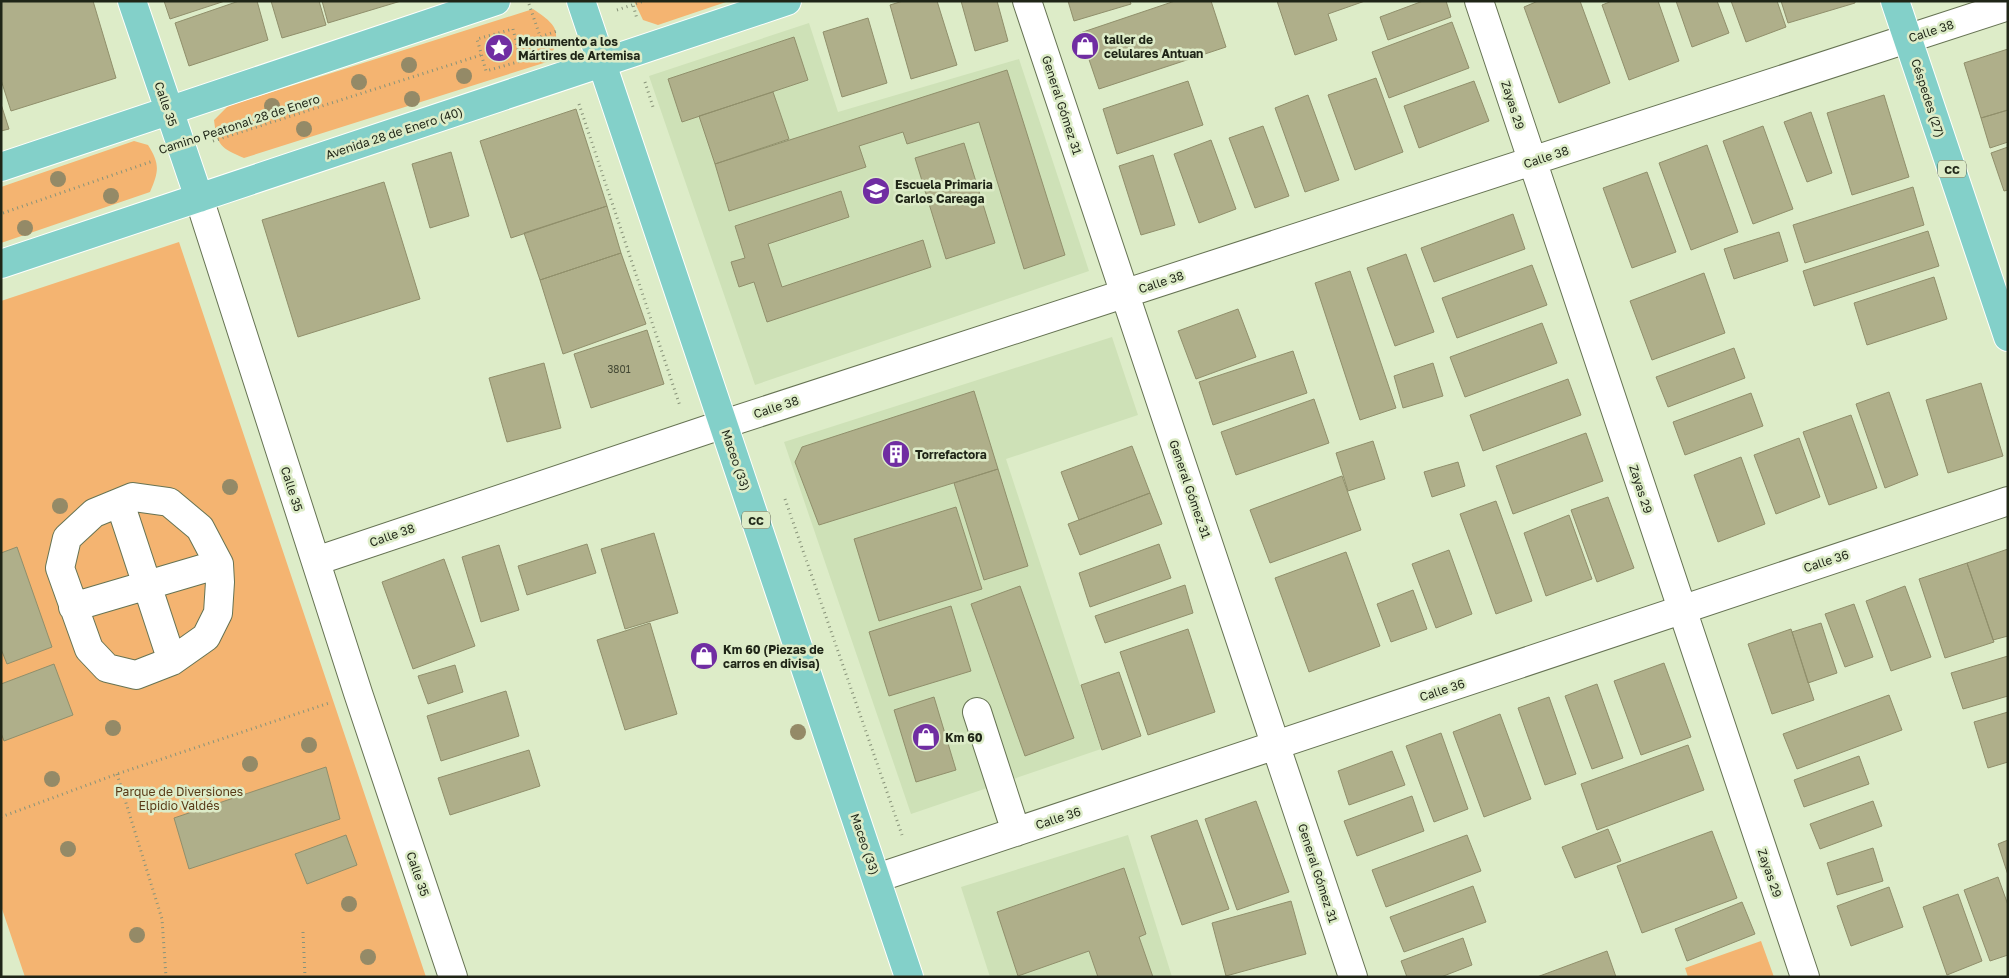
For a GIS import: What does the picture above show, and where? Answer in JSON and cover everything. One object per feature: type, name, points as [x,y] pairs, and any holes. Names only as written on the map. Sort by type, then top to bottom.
[{"type":"main road","name":"Calle 35","points":[[132,1],[168,112],[199,198]]},
{"type":"main road","points":[[1,167],[496,1]]},
{"type":"main road","name":"Maceo (33)","points":[[581,1],[909,977]]},
{"type":"main road","name":"Avenida 28 de Enero (40)","points":[[1,264],[787,1]]},
{"type":"main road","name":"Céspedes (27)","points":[[1895,1],[2008,337]]},
{"type":"street","name":"General Gómez 31","points":[[1027,1],[1353,977]]},
{"type":"street","name":"Zayas 29","points":[[1479,1],[1805,977]]},
{"type":"street","name":"Calle 38","points":[[316,561],[724,424],[2008,6]]},
{"type":"street","name":"Calle 35","points":[[199,198],[358,694],[453,977]]},
{"type":"street","points":[[133,497],[169,502],[200,528],[219,564],[218,614],[206,637],[172,661],[136,675],[107,668],[89,649],[60,568],[67,538],[94,514],[133,497]]},
{"type":"street","name":"Calle 36","points":[[877,878],[2008,501]]},
{"type":"street","points":[[120,503],[172,661]]},
{"type":"street","points":[[73,607],[219,564]]},
{"type":"street","points":[[977,712],[1016,832]]},
{"type":"path","points":[[528,1],[539,37]]},
{"type":"path","points":[[632,1],[644,79],[656,116]]},
{"type":"path","points":[[513,29],[521,62],[486,71],[481,55],[477,39],[513,29]]},
{"type":"path","name":"Camino Peatonal 28 de Enero","points":[[1,218],[2,213],[182,152],[481,55]]},
{"type":"path","points":[[782,489],[913,866]]},
{"type":"path","points":[[1,817],[117,774],[358,694]]},
{"type":"path","points":[[117,774],[162,919],[166,977]]},
{"type":"path","points":[[303,932],[305,977]]},
{"type":"shaded area","name":"Escuela Primaria Carlos Careaga","points":[[809,23],[838,112],[1019,59],[1089,271],[755,385],[649,76]]},
{"type":"shaded area","points":[[1112,337],[1138,415],[1006,459],[1101,749],[911,814],[784,442]]},
{"type":"shaded area","points":[[1128,835],[1172,977],[990,977],[961,887]]},
{"type":"green space","points":[[634,1],[729,1],[658,25],[643,20]]},
{"type":"green space","points":[[533,9],[553,25],[555,31],[555,43],[550,61],[244,158],[230,152],[219,141],[214,120],[228,106]]},
{"type":"green space","points":[[134,141],[148,145],[155,157],[157,168],[150,192],[1,243],[1,187]]},
{"type":"green space","name":"Parque de Diversiones Elpidio Valdés","points":[[179,242],[426,977],[25,977],[1,906],[1,301]]},
{"type":"green space","points":[[1761,941],[1774,977],[1688,977],[1685,968]]},
{"type":"building","points":[[1,1],[93,1],[116,78],[11,111],[1,80]]},
{"type":"building","points":[[164,1],[225,1],[170,19]]},
{"type":"building","points":[[239,1],[257,1],[268,40],[189,66],[175,23]]},
{"type":"building","points":[[271,1],[319,1],[326,25],[282,38]]},
{"type":"building","points":[[322,1],[401,1],[328,23]]},
{"type":"building","points":[[903,1],[937,1],[957,65],[911,79],[890,5]]},
{"type":"building","points":[[961,1],[997,1],[1008,41],[975,51]]},
{"type":"building","points":[[1068,1],[1130,1],[1131,4],[1074,21]]},
{"type":"building","points":[[1175,1],[1211,1],[1226,47],[1099,89],[1080,33]]},
{"type":"building","points":[[1277,1],[1365,1],[1328,14],[1337,40],[1295,55]]},
{"type":"building","points":[[1423,1],[1446,1],[1451,17],[1388,40],[1380,17]]},
{"type":"building","points":[[1538,1],[1580,1],[1610,83],[1559,103],[1524,7]]},
{"type":"building","points":[[1612,1],[1658,1],[1679,61],[1629,80],[1602,5]]},
{"type":"building","points":[[1676,1],[1717,1],[1729,33],[1692,47]]},
{"type":"building","points":[[1731,1],[1777,1],[1786,27],[1746,42]]},
{"type":"building","points":[[1781,1],[1855,1],[1855,3],[1788,23]]},
{"type":"building","points":[[868,18],[887,83],[842,97],[823,32]]},
{"type":"building","points":[[1452,22],[1469,68],[1389,98],[1372,52]]},
{"type":"building","points":[[794,37],[808,80],[682,122],[668,79]]},
{"type":"building","points":[[2008,49],[2008,110],[1981,118],[1964,63]]},
{"type":"building","points":[[1007,70],[1065,255],[1024,269],[979,122],[907,144],[903,132],[859,146],[866,167],[729,211],[715,164]]},
{"type":"building","points":[[1376,78],[1403,152],[1355,170],[1328,95]]},
{"type":"building","points":[[1188,81],[1203,125],[1117,154],[1103,109]]},
{"type":"building","points":[[1474,81],[1489,121],[1419,148],[1404,106]]},
{"type":"building","points":[[773,92],[789,139],[715,164],[699,116]]},
{"type":"building","points":[[1308,95],[1339,180],[1305,192],[1275,108]]},
{"type":"building","points":[[1884,95],[1909,177],[1852,195],[1827,113]]},
{"type":"building","points":[[1,104],[9,129],[1,131]]},
{"type":"building","points":[[576,109],[607,206],[511,238],[480,141]]},
{"type":"building","points":[[2008,110],[2008,142],[1990,148],[1981,118]]},
{"type":"building","points":[[1811,112],[1832,173],[1807,182],[1784,122]]},
{"type":"building","points":[[1263,126],[1289,196],[1255,208],[1229,138]]},
{"type":"building","points":[[1763,126],[1793,209],[1753,224],[1723,141]]},
{"type":"building","points":[[1211,140],[1236,209],[1199,223],[1174,154]]},
{"type":"building","points":[[964,143],[995,243],[946,259],[915,158]]},
{"type":"building","points":[[1707,145],[1738,232],[1691,250],[1659,163]]},
{"type":"building","points":[[2008,147],[2008,190],[2004,191],[1991,153]]},
{"type":"building","points":[[451,152],[469,216],[430,228],[412,164]]},
{"type":"building","points":[[1153,155],[1175,225],[1141,235],[1119,166]]},
{"type":"building","points":[[1647,172],[1676,252],[1632,268],[1603,188]]},
{"type":"building","points":[[384,182],[420,299],[298,337],[262,220]]},
{"type":"building","points":[[1913,187],[1924,225],[1805,263],[1793,225]]},
{"type":"building","points":[[841,191],[849,217],[768,244],[782,287],[923,240],[931,267],[767,322],[754,282],[739,287],[731,262],[745,258],[735,226]]},
{"type":"building","points":[[607,206],[621,253],[540,280],[524,233]]},
{"type":"building","points":[[1513,214],[1525,249],[1434,282],[1421,248]]},
{"type":"building","points":[[1928,231],[1939,266],[1814,306],[1803,271]]},
{"type":"building","points":[[1779,232],[1788,261],[1734,279],[1724,249]]},
{"type":"building","points":[[621,253],[646,324],[563,354],[540,280]]},
{"type":"building","points":[[1406,254],[1434,332],[1395,346],[1367,268]]},
{"type":"building","points":[[1532,265],[1547,305],[1457,338],[1442,298]]},
{"type":"building","points":[[1350,271],[1396,408],[1360,420],[1315,283]]},
{"type":"building","points":[[1704,273],[1725,333],[1652,360],[1630,301]]},
{"type":"building","points":[[1934,277],[1947,319],[1867,345],[1854,303]]},
{"type":"building","points":[[1238,309],[1256,357],[1196,379],[1178,331]]},
{"type":"building","points":[[1542,323],[1557,363],[1465,397],[1450,357]]},
{"type":"building","points":[[647,330],[664,384],[591,408],[574,354]]},
{"type":"building","points":[[1734,348],[1745,378],[1668,407],[1656,377]]},
{"type":"building","points":[[1293,351],[1307,393],[1213,425],[1199,382]]},
{"type":"building","points":[[544,363],[561,428],[507,442],[489,378]]},
{"type":"building","points":[[1433,363],[1443,396],[1403,408],[1394,376]]},
{"type":"building","points":[[1568,379],[1581,415],[1483,451],[1470,415]]},
{"type":"building","points":[[1981,383],[2003,456],[1948,473],[1926,400]]},
{"type":"building","name":"Torrefactora","points":[[974,391],[998,469],[819,525],[795,462],[802,447]]},
{"type":"building","points":[[1889,392],[1918,475],[1885,488],[1856,404]]},
{"type":"building","points":[[1751,393],[1763,426],[1685,455],[1673,422]]},
{"type":"building","points":[[1314,399],[1329,443],[1236,475],[1221,432]]},
{"type":"building","points":[[1851,415],[1877,488],[1829,505],[1803,432]]},
{"type":"building","points":[[1586,433],[1603,481],[1513,514],[1496,466]]},
{"type":"building","points":[[1799,438],[1820,497],[1776,514],[1754,455]]},
{"type":"building","points":[[1373,441],[1385,479],[1348,491],[1336,453]]},
{"type":"building","points":[[1132,446],[1150,493],[1079,520],[1061,472]]},
{"type":"building","points":[[1741,457],[1765,524],[1718,542],[1694,475]]},
{"type":"building","points":[[1458,462],[1465,486],[1432,497],[1424,472]]},
{"type":"building","points":[[998,469],[1028,566],[984,580],[954,483]]},
{"type":"building","points":[[1342,476],[1361,530],[1270,563],[1250,510]]},
{"type":"building","points":[[1150,493],[1162,524],[1080,555],[1068,524]]},
{"type":"building","points":[[1608,497],[1634,568],[1597,582],[1571,510]]},
{"type":"building","points":[[1496,501],[1532,601],[1496,614],[1460,514]]},
{"type":"building","points":[[956,507],[982,589],[879,621],[854,539]]},
{"type":"building","points":[[1569,515],[1592,579],[1546,596],[1524,533]]},
{"type":"building","points":[[654,533],[678,613],[625,629],[601,549]]},
{"type":"building","points":[[587,544],[596,573],[527,595],[518,566]]},
{"type":"building","points":[[1159,544],[1171,578],[1090,607],[1079,573]]},
{"type":"building","points":[[499,545],[519,610],[481,622],[462,557]]},
{"type":"building","points":[[17,547],[52,647],[7,664],[1,649],[1,553]]},
{"type":"building","points":[[2008,549],[2008,636],[1993,640],[1967,563]]},
{"type":"building","points":[[1449,550],[1472,614],[1436,628],[1412,564]]},
{"type":"building","points":[[1346,552],[1380,646],[1309,672],[1275,578]]},
{"type":"building","points":[[444,559],[475,646],[413,669],[382,582]]},
{"type":"building","points":[[1967,563],[1994,642],[1945,658],[1919,579]]},
{"type":"building","points":[[1185,585],[1193,613],[1105,643],[1095,616]]},
{"type":"building","points":[[1020,586],[1074,738],[1025,756],[971,604]]},
{"type":"building","points":[[1905,586],[1931,657],[1891,671],[1866,601]]},
{"type":"building","points":[[1413,590],[1427,629],[1391,642],[1377,604]]},
{"type":"building","points":[[1854,604],[1873,657],[1845,667],[1825,614]]},
{"type":"building","points":[[951,606],[971,671],[889,696],[869,632]]},
{"type":"building","points":[[650,623],[677,714],[625,730],[597,640]]},
{"type":"building","points":[[1821,623],[1837,673],[1808,683],[1792,632]]},
{"type":"building","points":[[1188,629],[1215,712],[1148,735],[1120,652]]},
{"type":"building","points":[[1791,629],[1814,700],[1772,714],[1748,644]]},
{"type":"building","points":[[2008,656],[2008,696],[1963,709],[1951,673]]},
{"type":"building","points":[[1664,663],[1691,737],[1641,755],[1614,681]]},
{"type":"building","points":[[54,664],[73,715],[4,741],[1,733],[1,684]]},
{"type":"building","points":[[455,665],[463,692],[428,704],[418,676]]},
{"type":"building","points":[[1119,672],[1141,736],[1102,750],[1081,685]]},
{"type":"building","points":[[1597,684],[1623,758],[1592,769],[1565,696]]},
{"type":"building","points":[[506,691],[519,736],[441,761],[427,716]]},
{"type":"building","points":[[1889,695],[1902,730],[1797,769],[1783,734]]},
{"type":"building","points":[[934,697],[956,770],[916,782],[894,710]]},
{"type":"building","points":[[1549,697],[1576,774],[1545,785],[1518,708]]},
{"type":"building","points":[[2008,712],[2008,762],[1988,768],[1974,722]]},
{"type":"building","points":[[1500,714],[1531,799],[1484,817],[1453,732]]},
{"type":"building","points":[[1441,733],[1468,809],[1434,822],[1406,746]]},
{"type":"building","points":[[1688,745],[1704,790],[1597,830],[1581,784]]},
{"type":"building","points":[[529,750],[540,786],[450,815],[438,778]]},
{"type":"building","points":[[1392,751],[1405,785],[1349,805],[1338,771]]},
{"type":"building","points":[[1859,756],[1869,784],[1804,807],[1794,780]]},
{"type":"building","points":[[326,767],[340,819],[189,869],[174,818]]},
{"type":"building","points":[[1412,796],[1424,831],[1357,856],[1344,821]]},
{"type":"building","points":[[1256,801],[1289,892],[1237,910],[1205,819]]},
{"type":"building","points":[[1873,801],[1882,826],[1820,849],[1810,824]]},
{"type":"building","points":[[1197,820],[1229,909],[1182,925],[1151,836]]},
{"type":"building","points":[[1608,829],[1621,861],[1575,878],[1562,847]]},
{"type":"building","points":[[1712,831],[1737,898],[1642,933],[1617,866]]},
{"type":"building","points":[[346,835],[357,865],[307,884],[295,854]]},
{"type":"building","points":[[1467,835],[1481,871],[1386,907],[1372,870]]},
{"type":"building","points":[[2008,840],[2008,875],[1998,844]]},
{"type":"building","points":[[1873,848],[1883,881],[1837,895],[1827,863]]},
{"type":"building","points":[[1124,868],[1146,934],[1139,937],[1153,977],[1098,977],[1089,951],[1018,976],[997,912]]},
{"type":"building","points":[[1998,877],[2008,905],[2008,955],[1990,961],[1964,890]]},
{"type":"building","points":[[1473,886],[1486,922],[1404,952],[1390,917]]},
{"type":"building","points":[[1889,887],[1903,927],[1851,946],[1837,906]]},
{"type":"building","points":[[1958,894],[1982,961],[1947,975],[1923,907]]},
{"type":"building","points":[[1291,901],[1306,954],[1226,976],[1212,923]]},
{"type":"building","points":[[1742,902],[1755,934],[1687,961],[1675,929]]},
{"type":"building","points":[[1463,938],[1472,965],[1441,977],[1407,977],[1401,961]]},
{"type":"building","points":[[1607,951],[1616,977],[1537,977]]},
{"type":"place","name":"taller de celulares Antuan","points":[[1085,46]]},
{"type":"place","name":"Monumento a los Mártires de Artemisa","points":[[499,48]]},
{"type":"place","name":"Escuela Primaria Carlos Careaga","points":[[876,191]]},
{"type":"place","name":"Torrefactora","points":[[896,454]]},
{"type":"place","name":"Km 60 (Piezas de carros en divisa)","points":[[704,656]]},
{"type":"place","name":"Km 60","points":[[926,737]]}]
